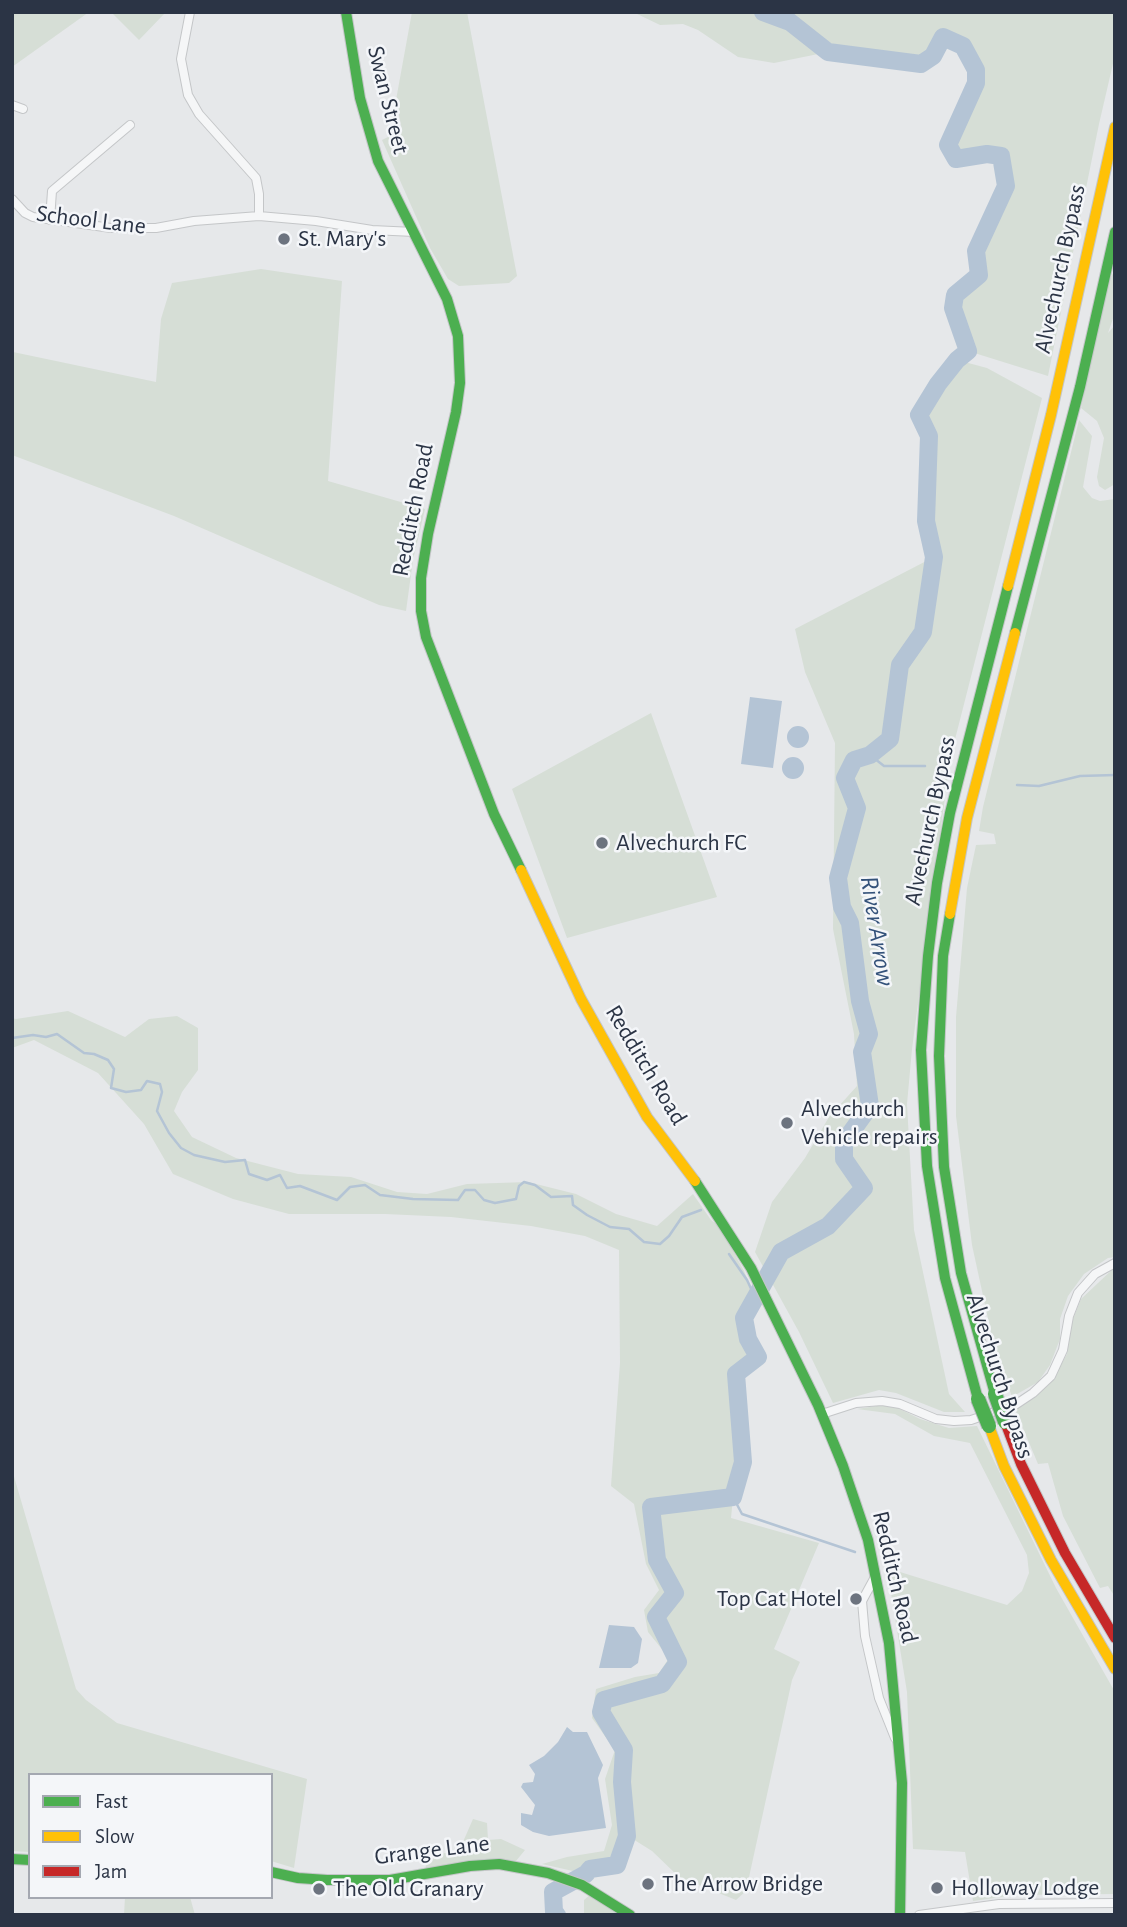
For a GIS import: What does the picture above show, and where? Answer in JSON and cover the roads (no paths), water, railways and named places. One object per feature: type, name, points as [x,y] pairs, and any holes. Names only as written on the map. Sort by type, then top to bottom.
[{"type":"main road","name":"Swan Street","points":[[345,12],[360,98],[378,161],[414,232]]},
{"type":"main road","name":"Alvechurch Bypass","points":[[1115,127],[1061,374],[950,813],[937,883],[921,1050],[927,1166],[945,1278],[978,1399],[1004,1466],[1051,1560],[1115,1669]]},
{"type":"main road","name":"Redditch Road","points":[[414,232],[447,299],[458,336],[461,359],[456,412],[428,534],[421,578],[421,611],[426,637],[494,814],[581,999],[647,1116],[708,1199],[751,1268],[822,1414],[855,1500],[876,1576],[888,1643],[899,1747],[903,1824],[900,1915]]},
{"type":"main road","name":"Alvechurch Bypass","points":[[1115,232],[1070,428],[967,818],[943,957],[939,1056],[944,1167],[961,1273],[995,1394],[1021,1464],[1065,1553],[1115,1638]]},
{"type":"main road","name":"Grange Lane","points":[[273,1872],[316,1879],[379,1881],[499,1864],[532,1869],[582,1885],[630,1915]]},
{"type":"street","points":[[190,12],[181,59],[188,95],[199,114],[256,178],[259,216]]},
{"type":"street","points":[[12,106],[23,109]]},
{"type":"street","points":[[50,220],[52,191],[130,125]]},
{"type":"street","name":"School Lane","points":[[12,198],[25,213],[50,220],[111,228],[146,229],[218,218],[259,216],[372,230],[414,232]]},
{"type":"street","points":[[822,1414],[856,1403],[883,1401],[900,1404],[936,1419],[962,1421],[1015,1405],[1051,1376],[1063,1350],[1069,1316],[1079,1293],[1095,1274],[1115,1263]]},
{"type":"street","points":[[876,1576],[862,1601],[865,1636],[879,1698],[899,1747]]},
{"type":"street","points":[[919,1915],[999,1903],[1115,1903]]},
{"type":"water","points":[[750,697],[782,701],[773,768],[741,764]]},
{"type":"water","points":[[794,726],[802,726],[809,733],[809,741],[802,748],[794,748],[787,741],[787,733]]},
{"type":"water","points":[[789,757],[797,757],[804,764],[804,772],[797,779],[789,779],[782,772],[782,764]]},
{"type":"water","points":[[609,1625],[634,1627],[642,1639],[638,1663],[631,1668],[599,1668]]},
{"type":"water","points":[[567,1727],[573,1732],[587,1732],[603,1765],[598,1778],[606,1828],[549,1836],[533,1832],[521,1825],[521,1813],[532,1815],[535,1805],[521,1787],[523,1783],[533,1782],[535,1774],[529,1765],[544,1756],[558,1742]]},
{"type":"waterway","name":"River Arrow","points":[[557,1915],[554,1912],[553,1892],[586,1874],[590,1869],[617,1865],[627,1836],[622,1782],[624,1750],[601,1712],[604,1700],[662,1684],[678,1662],[656,1617],[675,1593],[657,1560],[651,1507],[733,1497],[743,1462],[736,1374],[758,1357],[748,1339],[744,1318],[781,1252],[828,1226],[864,1188],[844,1159],[844,1142],[870,1106],[862,1052],[869,1034],[860,1001],[850,923],[842,907],[838,878],[857,808],[845,778],[854,760],[870,755],[890,739],[900,665],[923,632],[934,557],[926,521],[929,436],[919,415],[938,384],[968,351],[953,308],[955,295],[979,275],[976,251],[1006,186],[1001,156],[987,154],[956,159],[948,145],[976,83],[976,70],[963,46],[943,37],[933,56],[921,64],[828,52],[790,22],[763,12]]},
{"type":"waterway","points":[[870,755],[884,766],[925,766]]},
{"type":"waterway","points":[[1017,785],[1039,786],[1080,776],[1115,775]]},
{"type":"waterway","points":[[12,1038],[57,1034],[84,1053],[108,1060],[114,1069],[111,1088],[126,1092],[141,1090],[147,1081],[160,1084],[162,1092],[157,1111],[181,1148],[194,1155],[225,1162],[245,1160],[249,1174],[267,1180],[280,1175],[287,1188],[300,1186],[337,1200],[350,1187],[365,1185],[380,1195],[413,1199],[458,1200],[465,1190],[475,1190],[484,1200],[495,1203],[516,1199],[519,1186],[524,1182],[535,1185],[551,1197],[572,1196],[573,1205],[587,1215],[610,1227],[629,1229],[644,1242],[660,1244],[682,1217],[701,1210]]},
{"type":"waterway","points":[[729,1254],[755,1297]]},
{"type":"waterway","points":[[733,1497],[742,1514],[855,1552]]},
{"type":"place","name":"St. Mary's","points":[[284,239]]},
{"type":"place","name":"Alvechurch FC","points":[[602,843]]},
{"type":"place","name":"Alvechurch Vehicle repairs","points":[[787,1123]]},
{"type":"place","name":"Top Cat Hotel","points":[[856,1599]]},
{"type":"place","name":"The Arrow Bridge","points":[[648,1884]]},
{"type":"place","name":"Holloway Lodge","points":[[937,1888]]},
{"type":"place","name":"The Old Granary","points":[[319,1889]]}]
